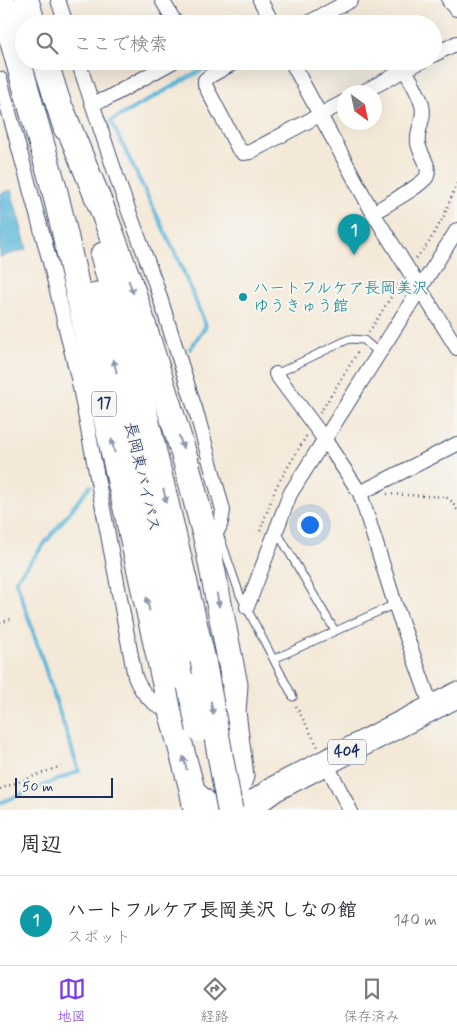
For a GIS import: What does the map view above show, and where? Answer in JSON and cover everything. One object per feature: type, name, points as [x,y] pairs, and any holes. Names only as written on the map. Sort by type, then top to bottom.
[{"type":"highway","name":"17","points":[[1,0],[15,50]]},
{"type":"highway","points":[[10,0],[15,18]]},
{"type":"highway","points":[[26,0],[30,15]]},
{"type":"highway","name":"17","points":[[21,70],[65,234],[171,711],[194,800]]},
{"type":"highway","name":"長岡東バイパス","points":[[30,70],[110,345],[140,466],[216,810]]},
{"type":"highway","name":"長岡東バイパス","points":[[48,70],[62,112],[137,380],[203,660],[230,810]]},
{"type":"highway","name":"17","points":[[62,112],[101,206],[133,292],[213,536],[235,684],[248,732],[252,807]]},
{"type":"highway","name":"17","points":[[230,810],[240,776],[233,712],[235,684]]},
{"type":"highway","name":"404","points":[[252,807],[274,789],[323,756],[457,695]]},
{"type":"street","points":[[58,0],[63,15]]},
{"type":"street","points":[[162,0],[171,15]]},
{"type":"street","points":[[260,0],[268,15]]},
{"type":"street","points":[[323,15],[351,0]]},
{"type":"street","points":[[452,0],[457,6]]},
{"type":"street","points":[[442,50],[457,43]]},
{"type":"street","points":[[81,70],[121,190],[156,285],[198,418],[223,510],[222,522],[213,536]]},
{"type":"street","points":[[92,103],[106,99],[158,70]]},
{"type":"street","points":[[221,70],[205,80],[205,85],[238,148],[243,153],[250,152],[337,106]]},
{"type":"street","points":[[295,70],[373,213],[457,348]]},
{"type":"street","points":[[373,213],[416,186],[427,176],[428,169],[417,138],[423,116],[422,103],[405,70],[376,85]]},
{"type":"street","points":[[0,79],[50,262],[79,382],[135,678],[140,689],[149,700],[161,708],[171,711]]},
{"type":"street","points":[[247,608],[290,494],[457,230]]},
{"type":"street","points":[[276,374],[325,440],[360,493],[395,604],[432,708]]},
{"type":"street","points":[[360,493],[457,444]]},
{"type":"street","points":[[323,756],[350,810]]},
{"type":"street","points":[[194,800],[216,810]]},
{"type":"lane","points":[[276,374],[349,339],[364,340],[379,353]]},
{"type":"lane","points":[[276,530],[335,631]]},
{"type":"lane","points":[[213,536],[240,596],[293,697]]},
{"type":"lane","points":[[274,659],[395,604]]},
{"type":"path","points":[[415,260],[428,244],[457,184]]},
{"type":"path","points":[[369,333],[401,281]]},
{"type":"path","points":[[318,418],[360,348]]},
{"type":"path","points":[[360,493],[446,498],[451,501],[457,510]]},
{"type":"path","points":[[0,623],[11,619]]},
{"type":"path","points":[[293,697],[323,756]]},
{"type":"path","points":[[0,789],[61,766]]},
{"type":"water","points":[[11,190],[27,249],[0,257],[0,194]]},
{"type":"waterway","points":[[190,349],[206,326],[180,263],[111,121],[202,70]]},
{"type":"waterway","points":[[0,803],[79,771],[16,580],[90,486]]},
{"type":"place","name":"ハートフルケア長岡美沢 しなの館","points":[[354,255]]},
{"type":"place","name":"ハートフルケア長岡美沢 ゆうきゅう館","points":[[243,297]]}]
